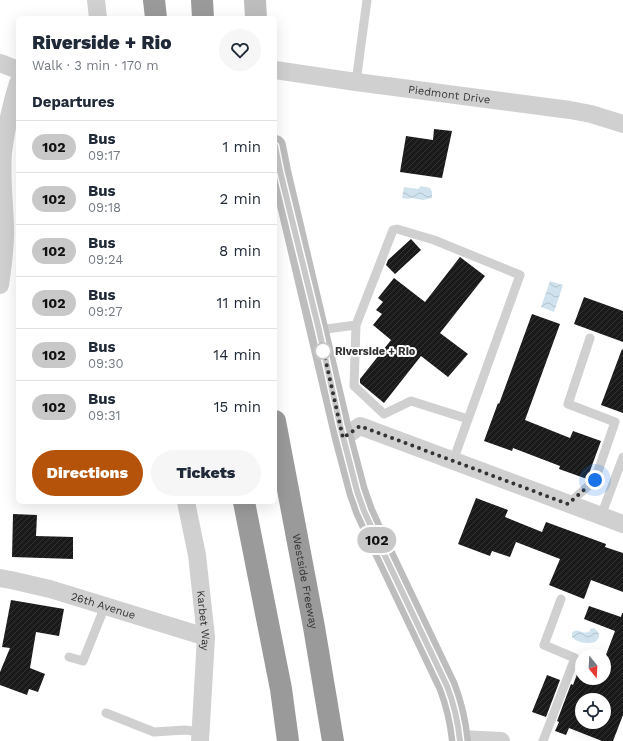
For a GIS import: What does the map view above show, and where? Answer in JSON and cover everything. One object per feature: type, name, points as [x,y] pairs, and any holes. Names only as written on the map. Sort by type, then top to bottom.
[{"type":"highway","points":[[154,0],[156,16]]},
{"type":"highway","points":[[202,0],[203,16]]},
{"type":"highway","name":"Westside Freeway","points":[[277,431],[313,620],[333,741]]},
{"type":"highway","points":[[244,504],[281,689],[288,741]]},
{"type":"street","points":[[96,0],[98,16]]},
{"type":"street","points":[[255,0],[256,16]]},
{"type":"street","points":[[0,63],[16,69]]},
{"type":"street","name":"Piedmont Drive","points":[[277,70],[570,110],[591,114],[623,124]]},
{"type":"street","points":[[0,285],[4,258],[6,226],[2,181],[3,152],[8,119],[16,90]]},
{"type":"street","points":[[277,156],[319,330],[343,438],[364,511],[447,686],[455,710],[460,740],[501,741]]},
{"type":"street","points":[[343,438],[360,426],[381,423],[453,461],[623,524]]},
{"type":"street","name":"Karbet Way","points":[[186,504],[197,555],[206,637],[201,736]]},
{"type":"street","name":"26th Avenue","points":[[0,578],[50,589],[206,637]]},
{"type":"lane","points":[[356,82],[367,0]]},
{"type":"lane","points":[[453,461],[520,275],[434,240],[397,229],[393,230],[356,325],[354,386],[381,423],[411,401],[468,419]]},
{"type":"lane","points":[[319,330],[356,325]]},
{"type":"lane","points":[[568,504],[595,480],[615,422],[568,404],[590,338]]},
{"type":"lane","points":[[601,516],[623,457]]},
{"type":"lane","points":[[543,741],[576,658],[544,645],[561,599]]},
{"type":"lane","points":[[69,657],[83,661],[105,606]]},
{"type":"lane","points":[[106,713],[154,732],[185,730],[201,736]]},
{"type":"water","points":[[421,186],[430,188],[432,198],[423,200],[402,198],[404,187],[418,189]]},
{"type":"water","points":[[550,281],[563,285],[554,312],[541,307]]},
{"type":"water","points":[[594,628],[598,631],[599,635],[595,642],[588,643],[577,641],[572,637],[572,633],[576,630],[587,632]]},
{"type":"building","points":[[434,129],[452,131],[442,178],[400,172],[406,136],[433,140]]},
{"type":"building","points":[[411,239],[421,250],[395,274],[386,265],[388,260]]},
{"type":"building","points":[[460,257],[485,276],[440,333],[468,354],[448,377],[421,356],[384,403],[360,383],[360,379],[391,340],[373,325],[382,314],[376,310],[383,302],[378,298],[394,278],[425,302]]},
{"type":"building","points":[[584,297],[623,311],[623,342],[574,324]]},
{"type":"building","points":[[532,314],[560,324],[525,420],[570,438],[573,431],[601,441],[587,479],[559,469],[560,466],[513,448],[512,451],[484,441]]},
{"type":"building","points":[[622,349],[623,350],[623,413],[601,405]]},
{"type":"building","points":[[476,498],[508,510],[505,517],[542,532],[546,522],[606,544],[605,547],[623,553],[623,592],[591,580],[584,599],[549,585],[560,559],[516,542],[510,557],[492,551],[490,556],[458,544]]},
{"type":"building","points":[[13,514],[37,515],[36,536],[73,537],[73,559],[12,557]]},
{"type":"building","points":[[11,600],[64,609],[59,636],[36,632],[30,668],[45,674],[38,692],[29,689],[27,695],[0,685],[0,672],[10,648],[2,647]]},
{"type":"building","points":[[589,606],[621,617],[623,613],[623,715],[613,741],[602,741],[569,728],[566,735],[555,731],[559,722],[557,721],[571,684],[573,685],[575,680],[575,685],[611,685],[611,649],[608,649],[615,631],[584,619]]},
{"type":"building","points":[[547,675],[560,680],[546,717],[532,712]]},
{"type":"bus line","name":"102","points":[[277,156],[319,330],[340,425],[357,491],[375,535],[447,686],[458,722],[460,741]]},
{"type":"place","name":"Riverside + Rio","points":[[323,351]]},
{"type":"route","points":[[323,351],[322,344],[343,438],[360,426],[568,504],[595,480]]}]
